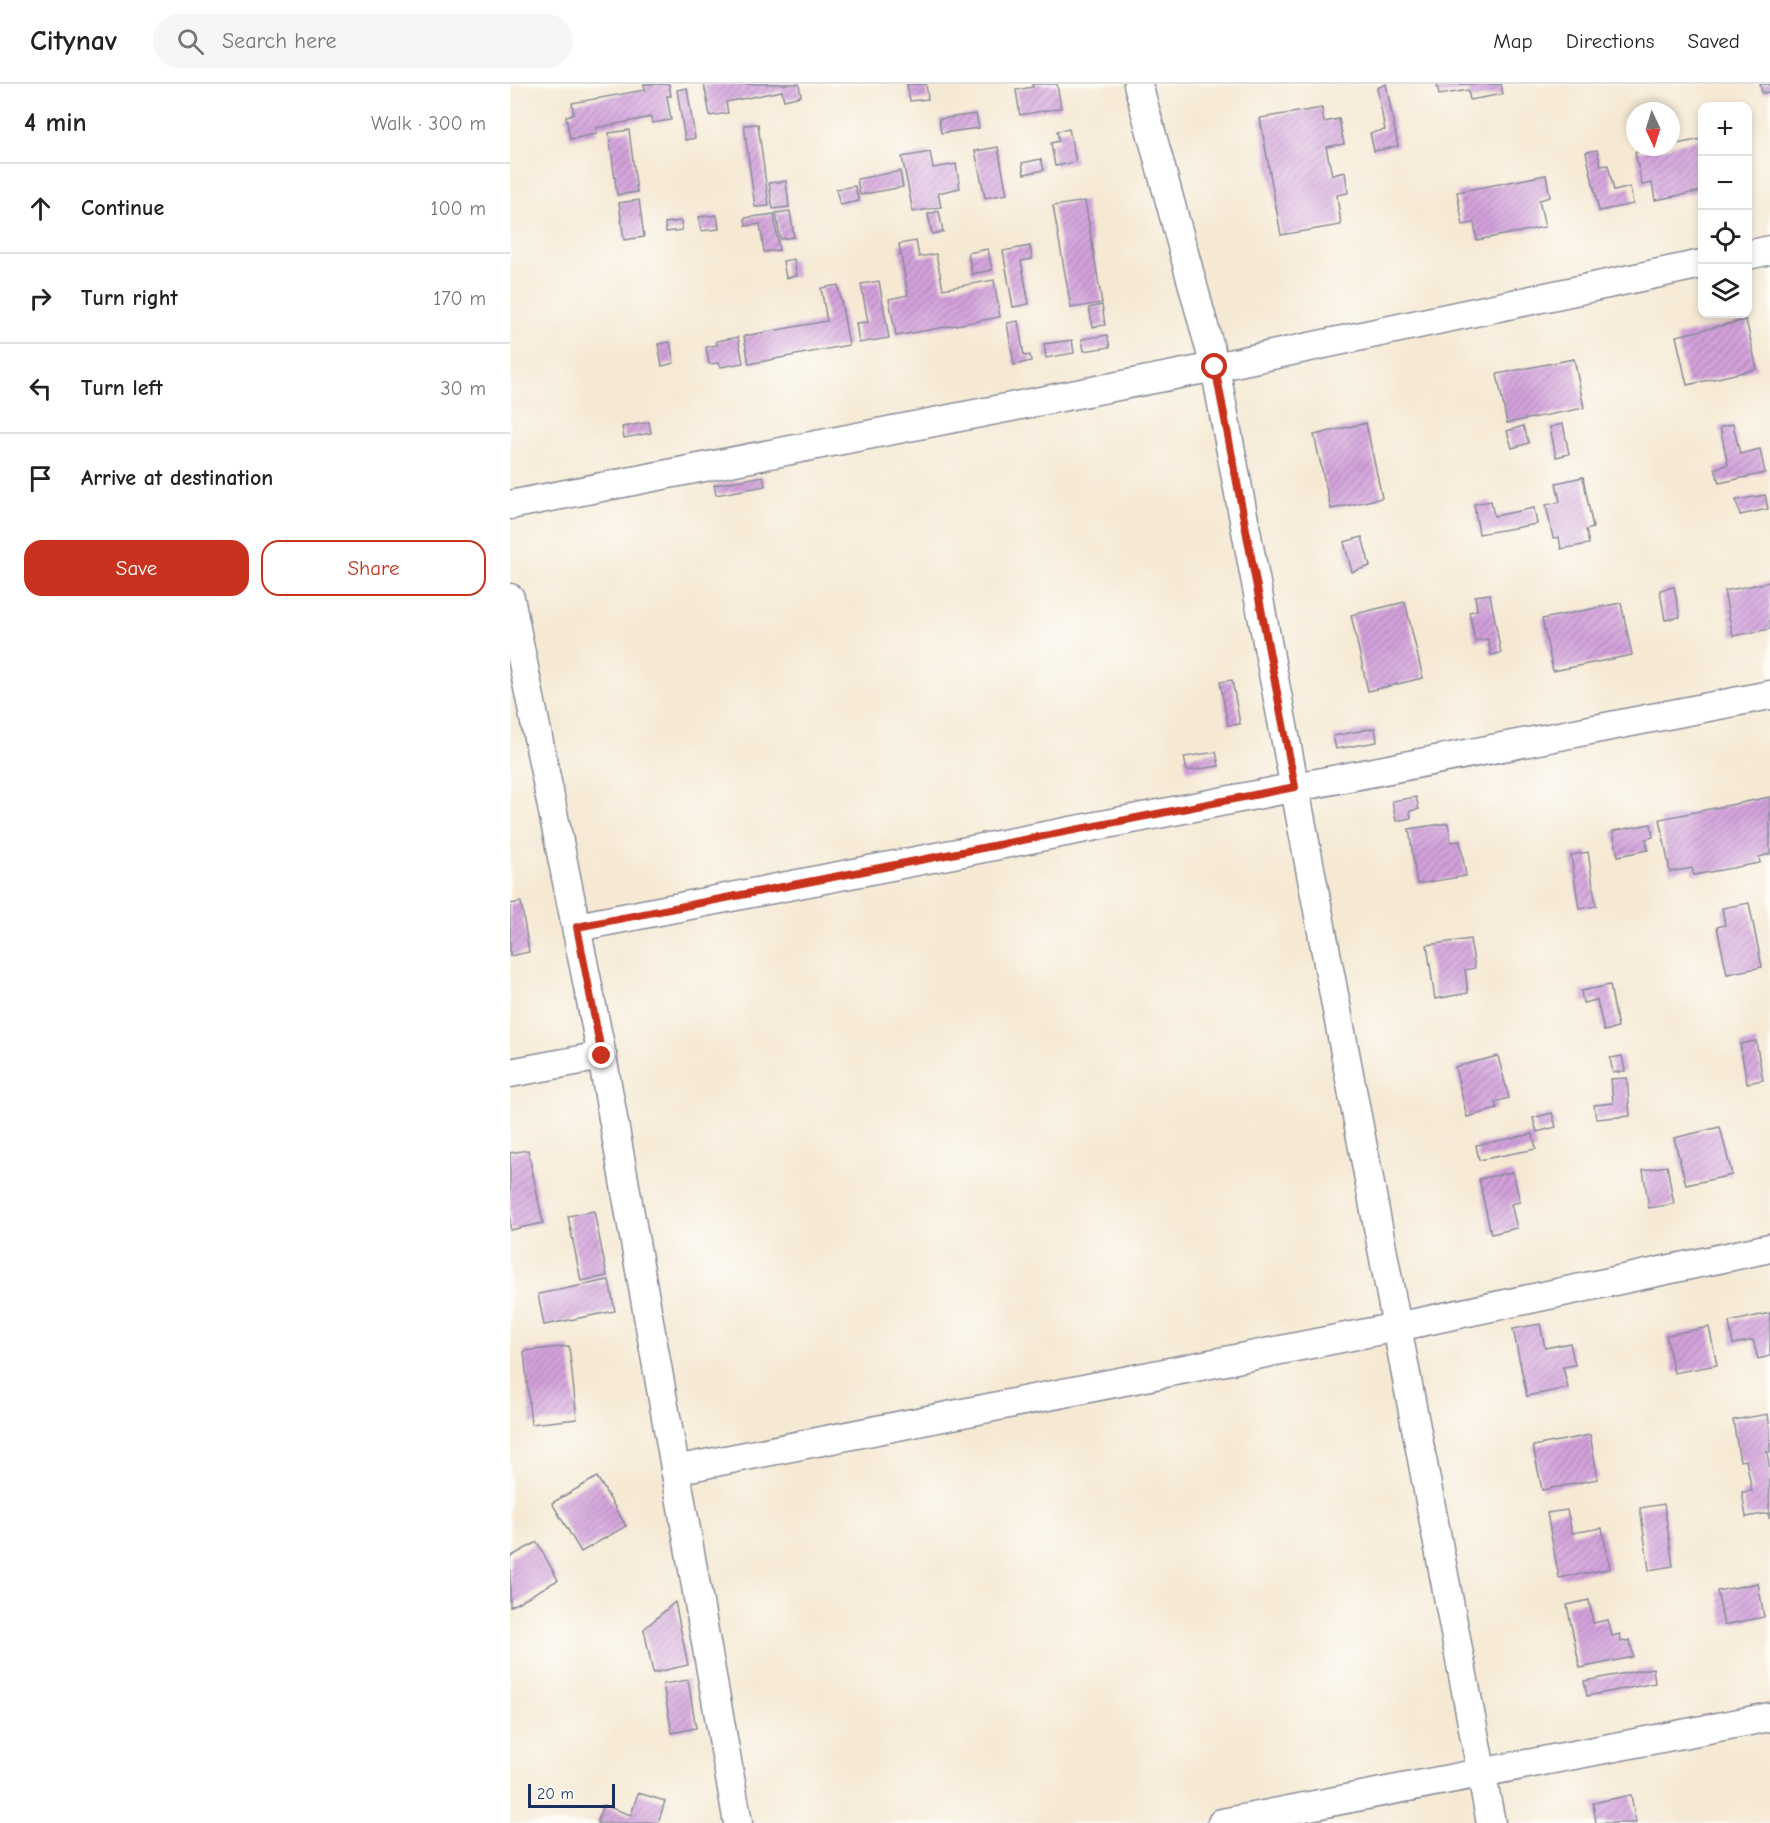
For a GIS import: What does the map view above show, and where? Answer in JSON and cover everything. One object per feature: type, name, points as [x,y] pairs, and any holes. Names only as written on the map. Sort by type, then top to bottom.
[{"type":"street","points":[[1138,84],[1215,367],[1491,1823]]},
{"type":"street","points":[[1752,254],[1770,250]]},
{"type":"street","points":[[510,505],[1215,367],[1698,265]]},
{"type":"street","points":[[510,598],[602,1056],[738,1823]]},
{"type":"street","points":[[577,927],[1770,695]]},
{"type":"street","points":[[510,1073],[602,1056]]},
{"type":"street","points":[[675,1470],[1397,1327],[1770,1248]]},
{"type":"street","points":[[1222,1823],[1770,1718]]},
{"type":"building","points":[[644,84],[669,84],[671,96],[667,96],[671,120],[652,123],[651,117],[596,128],[597,134],[570,139],[566,116],[574,114],[572,103],[645,90]]},
{"type":"building","points":[[704,84],[799,84],[801,96],[784,100],[782,91],[726,102],[728,113],[710,116]]},
{"type":"building","points":[[907,84],[926,84],[928,99],[910,101]]},
{"type":"building","points":[[1032,84],[1057,84],[1061,108],[1020,115],[1016,90],[1033,87]]},
{"type":"building","points":[[1386,84],[1398,146],[1374,151],[1370,133],[1385,130],[1377,88]]},
{"type":"building","points":[[1437,84],[1501,84],[1503,94],[1470,100],[1468,90],[1439,95]]},
{"type":"building","points":[[1760,84],[1770,84],[1770,92],[1762,93]]},
{"type":"building","points":[[687,88],[695,138],[685,140],[677,90]]},
{"type":"building","points":[[1322,108],[1324,122],[1339,119],[1344,144],[1326,147],[1332,175],[1345,172],[1348,193],[1337,195],[1341,225],[1281,235],[1260,118]]},
{"type":"building","points":[[976,114],[979,128],[941,133],[939,119]]},
{"type":"building","points":[[758,124],[769,206],[755,207],[744,125]]},
{"type":"building","points":[[1069,129],[1076,162],[1055,166],[1051,143],[1059,141],[1057,131]]},
{"type":"building","points":[[629,130],[637,192],[617,195],[609,133]]},
{"type":"building","points":[[1698,140],[1698,192],[1655,200],[1652,183],[1642,185],[1636,156],[1680,156],[1680,143]]},
{"type":"building","points":[[998,147],[1007,194],[985,198],[975,151]]},
{"type":"building","points":[[1597,150],[1601,166],[1608,165],[1614,191],[1630,187],[1633,204],[1599,211],[1586,152]]},
{"type":"building","points":[[930,152],[933,168],[956,164],[960,188],[938,193],[941,207],[913,212],[902,157]]},
{"type":"building","points":[[1041,159],[1044,170],[1024,174],[1022,163]]},
{"type":"building","points":[[900,171],[903,187],[860,195],[857,179]]},
{"type":"building","points":[[1546,175],[1550,197],[1539,200],[1545,227],[1477,240],[1474,223],[1463,225],[1457,192]]},
{"type":"building","points":[[786,181],[789,207],[773,209],[769,183]]},
{"type":"building","points":[[855,186],[859,201],[840,205],[836,189]]},
{"type":"building","points":[[639,200],[644,237],[624,240],[619,203]]},
{"type":"building","points":[[1085,201],[1102,303],[1071,308],[1053,206]]},
{"type":"building","points":[[790,211],[794,237],[780,239],[776,213]]},
{"type":"building","points":[[939,211],[943,232],[932,234],[928,214]]},
{"type":"building","points":[[774,214],[779,250],[764,252],[760,224],[746,226],[745,218]]},
{"type":"building","points":[[717,215],[719,229],[701,231],[699,217]]},
{"type":"building","points":[[681,221],[682,230],[666,232],[665,223]]},
{"type":"building","points":[[916,241],[919,257],[936,254],[943,289],[994,280],[1000,317],[896,336],[889,299],[908,295],[899,244]]},
{"type":"building","points":[[1030,246],[1032,259],[1021,261],[1029,304],[1013,307],[1003,251]]},
{"type":"building","points":[[988,249],[992,270],[972,274],[968,253]]},
{"type":"building","points":[[794,259],[797,276],[786,278],[783,261]]},
{"type":"building","points":[[879,281],[889,338],[859,343],[856,323],[868,322],[861,284]]},
{"type":"building","points":[[838,285],[849,345],[749,364],[744,336],[827,321],[821,288]]},
{"type":"building","points":[[1102,305],[1105,325],[1093,327],[1089,308]]},
{"type":"building","points":[[1746,320],[1757,369],[1687,385],[1676,336]]},
{"type":"building","points":[[1018,321],[1024,356],[1030,355],[1031,361],[1014,365],[1007,323]]},
{"type":"building","points":[[1107,335],[1110,347],[1084,351],[1082,339]]},
{"type":"building","points":[[738,337],[743,363],[721,367],[719,363],[709,364],[706,347],[717,345],[716,341]]},
{"type":"building","points":[[1072,340],[1074,353],[1046,358],[1044,344]]},
{"type":"building","points":[[670,342],[674,363],[662,366],[658,344]]},
{"type":"building","points":[[1574,359],[1584,408],[1507,423],[1497,374]]},
{"type":"building","points":[[649,422],[651,433],[624,438],[622,427]]},
{"type":"building","points":[[1366,423],[1382,498],[1331,509],[1314,435]]},
{"type":"building","points":[[1563,424],[1569,454],[1556,457],[1550,427]]},
{"type":"building","points":[[1733,424],[1740,454],[1760,449],[1765,473],[1719,483],[1715,468],[1728,465],[1720,427]]},
{"type":"building","points":[[1523,426],[1529,443],[1512,448],[1507,431]]},
{"type":"building","points":[[763,476],[765,486],[716,495],[714,485]]},
{"type":"building","points":[[1583,477],[1593,528],[1586,530],[1589,544],[1561,549],[1559,537],[1553,538],[1546,505],[1560,502],[1556,483]]},
{"type":"building","points":[[1765,495],[1768,509],[1740,515],[1736,500]]},
{"type":"building","points":[[1491,501],[1494,516],[1534,508],[1537,524],[1479,534],[1474,504]]},
{"type":"building","points":[[1362,537],[1370,566],[1352,572],[1344,542]]},
{"type":"building","points":[[1770,582],[1770,629],[1733,636],[1724,591]]},
{"type":"building","points":[[1674,587],[1680,617],[1665,620],[1660,590]]},
{"type":"building","points":[[1490,594],[1501,653],[1491,655],[1488,639],[1475,641],[1469,612],[1477,610],[1475,596]]},
{"type":"building","points":[[1405,602],[1423,678],[1368,691],[1351,615]]},
{"type":"building","points":[[1621,603],[1632,655],[1553,671],[1542,619]]},
{"type":"building","points":[[1232,680],[1240,724],[1228,725],[1220,682]]},
{"type":"building","points":[[1375,728],[1377,742],[1336,749],[1333,736]]},
{"type":"building","points":[[1216,752],[1219,766],[1187,771],[1184,757]]},
{"type":"building","points":[[1416,797],[1419,809],[1410,811],[1411,818],[1396,821],[1392,801]]},
{"type":"building","points":[[1770,797],[1770,854],[1759,857],[1760,863],[1694,875],[1692,868],[1670,872],[1660,819]]},
{"type":"building","points":[[1448,823],[1451,842],[1460,841],[1466,876],[1417,884],[1409,829]]},
{"type":"building","points":[[1651,824],[1653,837],[1646,839],[1648,850],[1618,856],[1613,831]]},
{"type":"building","points":[[1588,852],[1596,906],[1579,909],[1571,855]]},
{"type":"building","points":[[521,902],[529,952],[510,956],[510,904]]},
{"type":"building","points":[[1749,903],[1762,967],[1727,974],[1717,927],[1725,925],[1722,908]]},
{"type":"building","points":[[1470,939],[1475,968],[1465,970],[1468,993],[1435,999],[1427,945]]},
{"type":"building","points":[[1610,985],[1618,1028],[1604,1031],[1597,1000],[1583,1003],[1581,991]]},
{"type":"building","points":[[1756,1041],[1763,1080],[1747,1083],[1740,1044]]},
{"type":"building","points":[[1498,1056],[1509,1098],[1495,1102],[1497,1109],[1467,1117],[1455,1067]]},
{"type":"building","points":[[1622,1056],[1625,1071],[1613,1073],[1610,1058]]},
{"type":"building","points":[[1627,1078],[1630,1116],[1596,1119],[1594,1105],[1613,1103],[1611,1079]]},
{"type":"building","points":[[1552,1113],[1556,1127],[1537,1132],[1533,1118]]},
{"type":"building","points":[[1720,1127],[1732,1175],[1686,1185],[1674,1138]]},
{"type":"building","points":[[1533,1134],[1536,1149],[1479,1160],[1476,1145]]},
{"type":"building","points":[[528,1150],[543,1223],[510,1230],[510,1153]]},
{"type":"building","points":[[1667,1166],[1674,1204],[1649,1208],[1643,1170]]},
{"type":"building","points":[[1513,1172],[1520,1202],[1511,1204],[1517,1228],[1491,1234],[1479,1179]]},
{"type":"building","points":[[594,1211],[607,1276],[581,1281],[568,1216]]},
{"type":"building","points":[[609,1280],[615,1311],[544,1325],[538,1294]]},
{"type":"building","points":[[1770,1313],[1770,1356],[1758,1359],[1753,1340],[1733,1344],[1729,1322]]},
{"type":"building","points":[[1540,1324],[1545,1348],[1570,1343],[1575,1365],[1563,1367],[1568,1388],[1527,1396],[1513,1329]]},
{"type":"building","points":[[1709,1327],[1717,1365],[1674,1373],[1666,1335]]},
{"type":"building","points":[[569,1346],[577,1419],[531,1424],[524,1351]]},
{"type":"building","points":[[1768,1414],[1770,1429],[1770,1452],[1767,1452],[1770,1469],[1769,1519],[1768,1513],[1746,1517],[1742,1492],[1752,1491],[1746,1460],[1740,1461],[1733,1420]]},
{"type":"building","points":[[1590,1435],[1598,1479],[1542,1490],[1533,1446]]},
{"type":"building","points":[[597,1477],[626,1526],[581,1552],[552,1503]]},
{"type":"building","points":[[1664,1504],[1673,1566],[1649,1570],[1640,1508]]},
{"type":"building","points":[[1567,1510],[1572,1533],[1602,1528],[1610,1569],[1559,1578],[1547,1513]]},
{"type":"building","points":[[537,1542],[558,1580],[510,1607],[510,1557]]},
{"type":"building","points":[[1758,1583],[1764,1617],[1724,1625],[1717,1591]]},
{"type":"building","points":[[1589,1600],[1593,1623],[1608,1620],[1612,1636],[1620,1634],[1621,1642],[1630,1640],[1633,1657],[1580,1668],[1567,1605]]},
{"type":"building","points":[[675,1602],[688,1665],[653,1673],[644,1629]]},
{"type":"building","points":[[1653,1668],[1655,1683],[1587,1696],[1584,1681]]},
{"type":"building","points":[[688,1680],[696,1728],[672,1733],[663,1684]]},
{"type":"building","points":[[638,1793],[665,1801],[658,1823],[597,1823],[603,1805],[631,1815]]},
{"type":"building","points":[[1631,1795],[1636,1823],[1596,1823],[1593,1803]]},
{"type":"route","points":[[602,1056],[577,927],[1295,787],[1215,367]]}]
